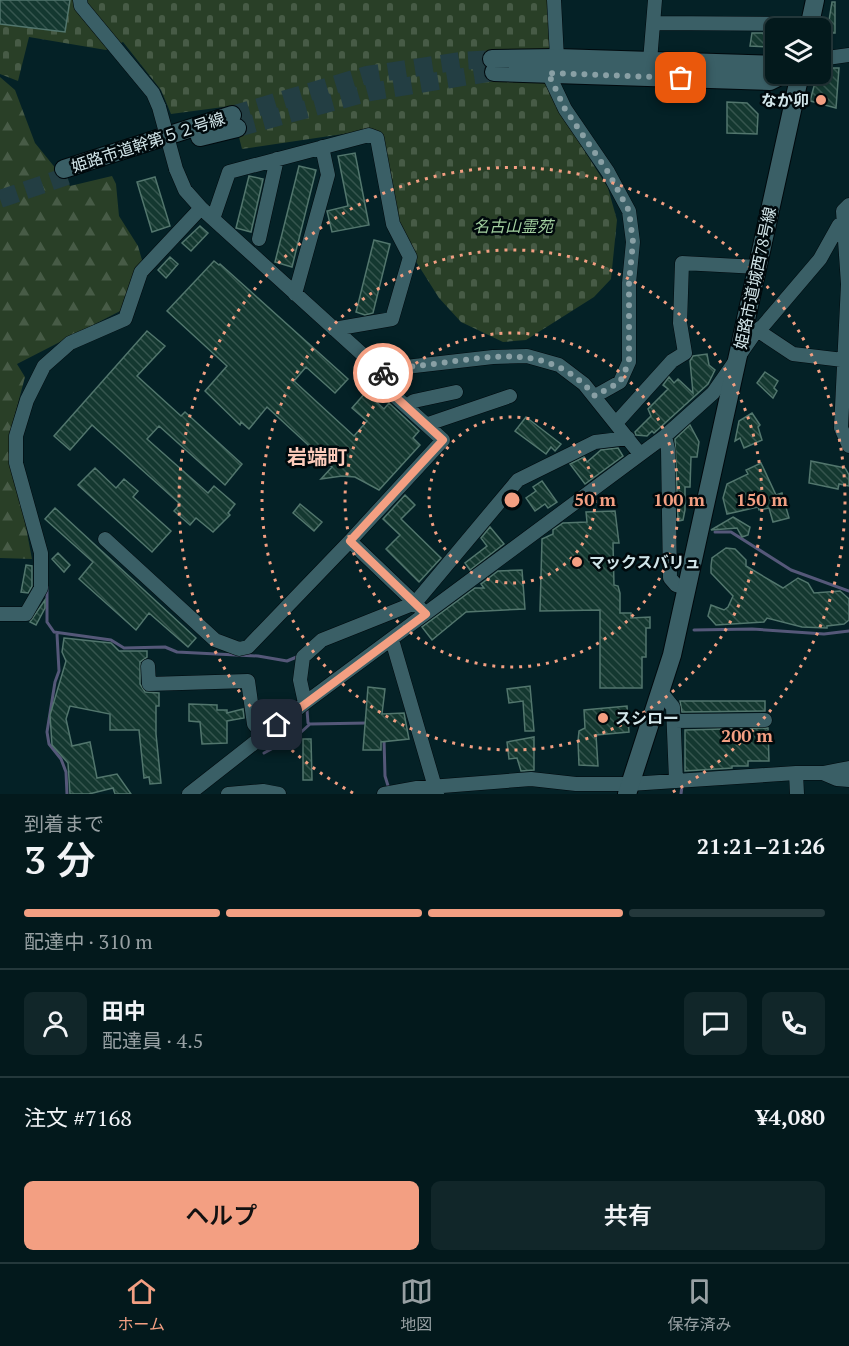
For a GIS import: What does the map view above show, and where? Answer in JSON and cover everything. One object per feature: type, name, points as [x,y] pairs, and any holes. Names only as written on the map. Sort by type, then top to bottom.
[{"type":"street","points":[[80,0],[81,6],[153,93],[176,169],[185,190],[201,208],[362,354],[397,369],[493,357],[526,356],[559,366],[584,384],[617,422],[640,454]]},
{"type":"street","points":[[554,0],[552,66],[565,109],[608,172],[629,211],[633,242],[629,283],[629,362],[620,382],[595,396]]},
{"type":"street","points":[[650,61],[655,0]]},
{"type":"street","points":[[812,18],[815,0]]},
{"type":"street","points":[[654,22],[765,25]]},
{"type":"street","points":[[831,57],[849,55]]},
{"type":"street","points":[[552,66],[650,61],[765,65]]},
{"type":"street","points":[[493,65],[552,66],[765,81]]},
{"type":"street","name":"姫路市道城西78号線","points":[[189,794],[305,704],[665,436],[708,398],[739,355],[798,84]]},
{"type":"street","name":"姫路市道幹第５２号線","points":[[66,172],[234,122]]},
{"type":"street","points":[[213,219],[229,172],[369,135],[377,138],[393,224],[410,257],[392,319],[334,329]]},
{"type":"street","points":[[295,294],[328,175],[322,147]]},
{"type":"street","points":[[259,239],[277,159]]},
{"type":"street","points":[[849,205],[843,211],[846,222],[848,284],[843,360],[845,418],[841,428],[849,446]]},
{"type":"street","points":[[0,614],[26,614],[41,588],[41,553],[16,463],[16,436],[27,400],[44,366],[70,343],[125,319],[141,272],[201,208]]},
{"type":"street","points":[[628,789],[672,655],[739,355],[757,330],[763,327],[820,259],[846,222]]},
{"type":"street","points":[[617,422],[672,361],[685,353],[680,323],[682,263],[758,267]]},
{"type":"street","points":[[757,330],[793,354],[843,360]]},
{"type":"street","points":[[105,539],[215,640],[239,649],[248,647],[443,440],[386,388],[381,362]]},
{"type":"street","points":[[407,406],[414,401],[456,392]]},
{"type":"street","points":[[428,424],[510,396]]},
{"type":"street","points":[[665,436],[670,578],[675,585],[687,588]]},
{"type":"street","points":[[305,704],[300,680],[303,657],[322,640],[415,603],[518,480],[595,442],[628,438]]},
{"type":"street","points":[[350,541],[426,614]]},
{"type":"street","points":[[392,640],[436,791]]},
{"type":"street","points":[[148,666],[149,684],[248,681],[254,724],[264,736]]},
{"type":"street","points":[[660,691],[673,707],[676,784]]},
{"type":"street","points":[[674,721],[765,720]]},
{"type":"street","points":[[384,794],[436,791],[531,779],[628,789],[796,773],[849,776]]},
{"type":"street","points":[[796,773],[796,794]]},
{"type":"street","points":[[228,794],[263,791],[279,794]]},
{"type":"green space","name":"名古山霊苑","points":[[0,0],[550,0],[560,112],[608,188],[617,220],[611,279],[594,297],[526,340],[503,342],[461,322],[439,298],[415,260],[398,222],[370,130],[242,149],[231,106],[171,114],[161,90],[123,42],[106,50],[29,37],[18,81],[0,74]]},
{"type":"green space","points":[[0,77],[15,90],[35,143],[70,186],[112,176],[116,184],[119,216],[138,246],[144,267],[130,306],[17,364],[25,377],[9,437],[32,559],[0,558]]},
{"type":"building","points":[[0,0],[70,0],[65,32],[0,24]]},
{"type":"building","points":[[832,2],[835,2],[835,33],[831,33],[829,18]]},
{"type":"building","points":[[752,33],[765,33],[765,47],[750,46]]},
{"type":"building","points":[[839,68],[836,108],[810,101],[815,84],[831,84],[831,69]]},
{"type":"building","points":[[727,102],[747,103],[758,114],[757,134],[727,133]]},
{"type":"building","points":[[355,153],[369,225],[332,232],[327,211],[348,206],[338,156]]},
{"type":"building","points":[[299,166],[316,170],[292,267],[275,262]]},
{"type":"building","points":[[249,176],[263,179],[251,232],[236,228]]},
{"type":"building","points":[[155,177],[170,226],[152,232],[137,182]]},
{"type":"building","points":[[200,226],[208,233],[191,251],[182,243]]},
{"type":"building","points":[[374,240],[390,244],[373,313],[365,315],[356,312]]},
{"type":"building","points":[[170,257],[178,264],[166,278],[158,270]]},
{"type":"building","points":[[214,261],[348,379],[335,393],[306,367],[294,381],[354,436],[367,421],[352,408],[366,392],[384,409],[389,403],[419,431],[413,438],[420,445],[379,490],[355,477],[321,479],[332,467],[267,407],[249,429],[241,422],[240,425],[205,391],[227,366],[167,311]]},
{"type":"building","points":[[147,331],[165,346],[137,376],[181,416],[185,412],[242,464],[225,485],[159,426],[147,439],[208,493],[214,486],[235,504],[228,513],[230,515],[213,532],[196,518],[190,525],[174,511],[180,504],[92,425],[70,450],[54,436]]},
{"type":"building","points":[[707,354],[709,365],[715,370],[708,384],[654,433],[652,431],[647,436],[636,435],[635,432],[651,416],[648,409],[668,389],[663,385],[669,377],[674,383],[678,379],[693,393],[690,361],[693,356]]},
{"type":"building","points":[[765,372],[778,381],[774,388],[777,391],[773,398],[757,383]]},
{"type":"building","points":[[752,413],[760,425],[758,427],[762,440],[744,448],[740,438],[735,441],[739,421]]},
{"type":"building","points":[[526,417],[561,444],[555,451],[551,447],[546,454],[515,431]]},
{"type":"building","points":[[690,425],[699,442],[697,457],[691,457],[690,487],[685,487],[683,520],[678,521],[675,439]]},
{"type":"building","points":[[618,448],[623,456],[585,484],[570,464],[584,457],[587,462],[601,450]]},
{"type":"building","points":[[811,461],[845,468],[849,475],[849,486],[839,484],[838,489],[809,483]]},
{"type":"building","points":[[761,463],[776,495],[782,493],[789,518],[773,522],[769,508],[759,510],[758,507],[727,514],[723,498],[727,484],[748,474],[746,470]]},
{"type":"building","points":[[95,468],[116,488],[124,479],[138,491],[133,497],[171,531],[152,552],[78,485]]},
{"type":"building","points":[[542,481],[557,502],[548,508],[545,504],[535,511],[526,498],[536,491],[533,487]]},
{"type":"building","points":[[405,495],[415,505],[401,519],[441,558],[419,582],[386,549],[400,535],[383,519]]},
{"type":"building","points":[[300,504],[322,522],[314,531],[293,513]]},
{"type":"building","points":[[55,508],[196,638],[188,647],[149,613],[136,630],[79,579],[93,562],[45,519]]},
{"type":"building","points":[[615,511],[619,543],[613,543],[614,585],[618,586],[620,593],[620,613],[631,613],[631,618],[650,617],[650,628],[646,628],[646,657],[642,657],[642,688],[600,688],[600,610],[540,611],[542,539],[553,534],[553,530],[563,523],[587,522],[586,512]]},
{"type":"building","points":[[733,517],[750,527],[748,535],[742,537],[737,528],[711,530]]},
{"type":"building","points":[[490,527],[504,544],[470,570],[465,563],[487,546],[481,538]]},
{"type":"building","points":[[726,548],[735,549],[746,560],[746,566],[783,588],[798,578],[808,583],[814,593],[840,591],[849,599],[849,620],[844,624],[827,626],[827,628],[802,627],[767,618],[764,622],[716,625],[708,616],[711,605],[724,610],[733,596],[711,573],[712,558]]},
{"type":"building","points":[[58,553],[70,565],[64,572],[52,559]]},
{"type":"building","points":[[26,565],[32,566],[32,586],[28,593],[21,592]]},
{"type":"building","points":[[522,570],[525,609],[466,612],[432,640],[422,627],[475,588],[484,588],[481,584],[498,571]]},
{"type":"building","points":[[45,600],[45,608],[36,625],[30,622]]},
{"type":"building","points":[[64,638],[111,643],[119,651],[147,651],[147,657],[140,662],[140,684],[145,692],[159,693],[159,706],[156,706],[156,734],[161,783],[150,784],[149,777],[144,778],[139,730],[110,730],[110,714],[70,706],[66,719],[72,746],[90,742],[97,778],[117,774],[131,794],[115,794],[113,788],[89,794],[70,794],[68,763],[52,745],[50,715],[66,661],[62,652]]},
{"type":"building","points":[[530,686],[534,731],[525,731],[523,701],[509,703],[507,689]]},
{"type":"building","points":[[368,687],[385,689],[382,714],[404,713],[409,739],[381,742],[381,750],[363,750]]},
{"type":"building","points":[[680,701],[765,701],[765,711],[682,712]]},
{"type":"building","points":[[189,704],[217,705],[217,710],[227,710],[227,713],[243,709],[244,718],[227,721],[227,743],[202,744],[200,722],[189,721]]},
{"type":"building","points":[[627,706],[629,732],[596,735],[598,766],[579,765],[578,741],[579,731],[585,728],[584,710]]},
{"type":"building","points":[[768,728],[769,761],[748,761],[748,766],[732,766],[732,768],[685,771],[685,730]]},
{"type":"building","points":[[534,737],[534,770],[521,771],[517,758],[509,759],[507,742]]},
{"type":"building","points":[[303,739],[311,739],[312,780],[303,780]]},
{"type":"waterway","points":[[715,532],[731,532],[791,570],[849,591]]},
{"type":"waterway","points":[[47,587],[47,622],[54,632],[111,640],[124,648],[165,647],[177,652],[258,656],[287,661],[299,656]]},
{"type":"waterway","points":[[694,630],[752,629],[824,634],[849,631]]},
{"type":"waterway","points":[[57,634],[59,671],[55,682],[47,732],[49,744],[61,759],[66,772],[67,794]]},
{"type":"waterway","points":[[307,710],[310,724],[368,723]]},
{"type":"waterway","points":[[264,753],[299,734],[310,724]]},
{"type":"waterway","points":[[384,739],[385,776],[389,789]]},
{"type":"waterway","points":[[681,794],[682,786]]},
{"type":"tunnel","points":[[232,115],[367,75],[460,61],[492,59]]},
{"type":"tunnel","points":[[237,128],[370,92],[494,72]]},
{"type":"tunnel","points":[[0,199],[67,176]]},
{"type":"way so far","points":[[383,373],[381,362],[397,369],[493,357],[526,356],[559,366],[584,384],[595,396],[620,382],[629,362],[629,283],[633,242],[629,211],[608,172],[565,109],[548,73],[681,78]]},
{"type":"place","name":"なか卯","points":[[821,100]]},
{"type":"place","name":"マックスバリュ","points":[[577,562]]},
{"type":"place","name":"スシロー","points":[[603,718]]},
{"type":"district","name":"岩端町","points":[[317,456]]},
{"type":"route","points":[[277,725],[426,614],[350,541],[443,440],[386,388],[383,373]]}]
